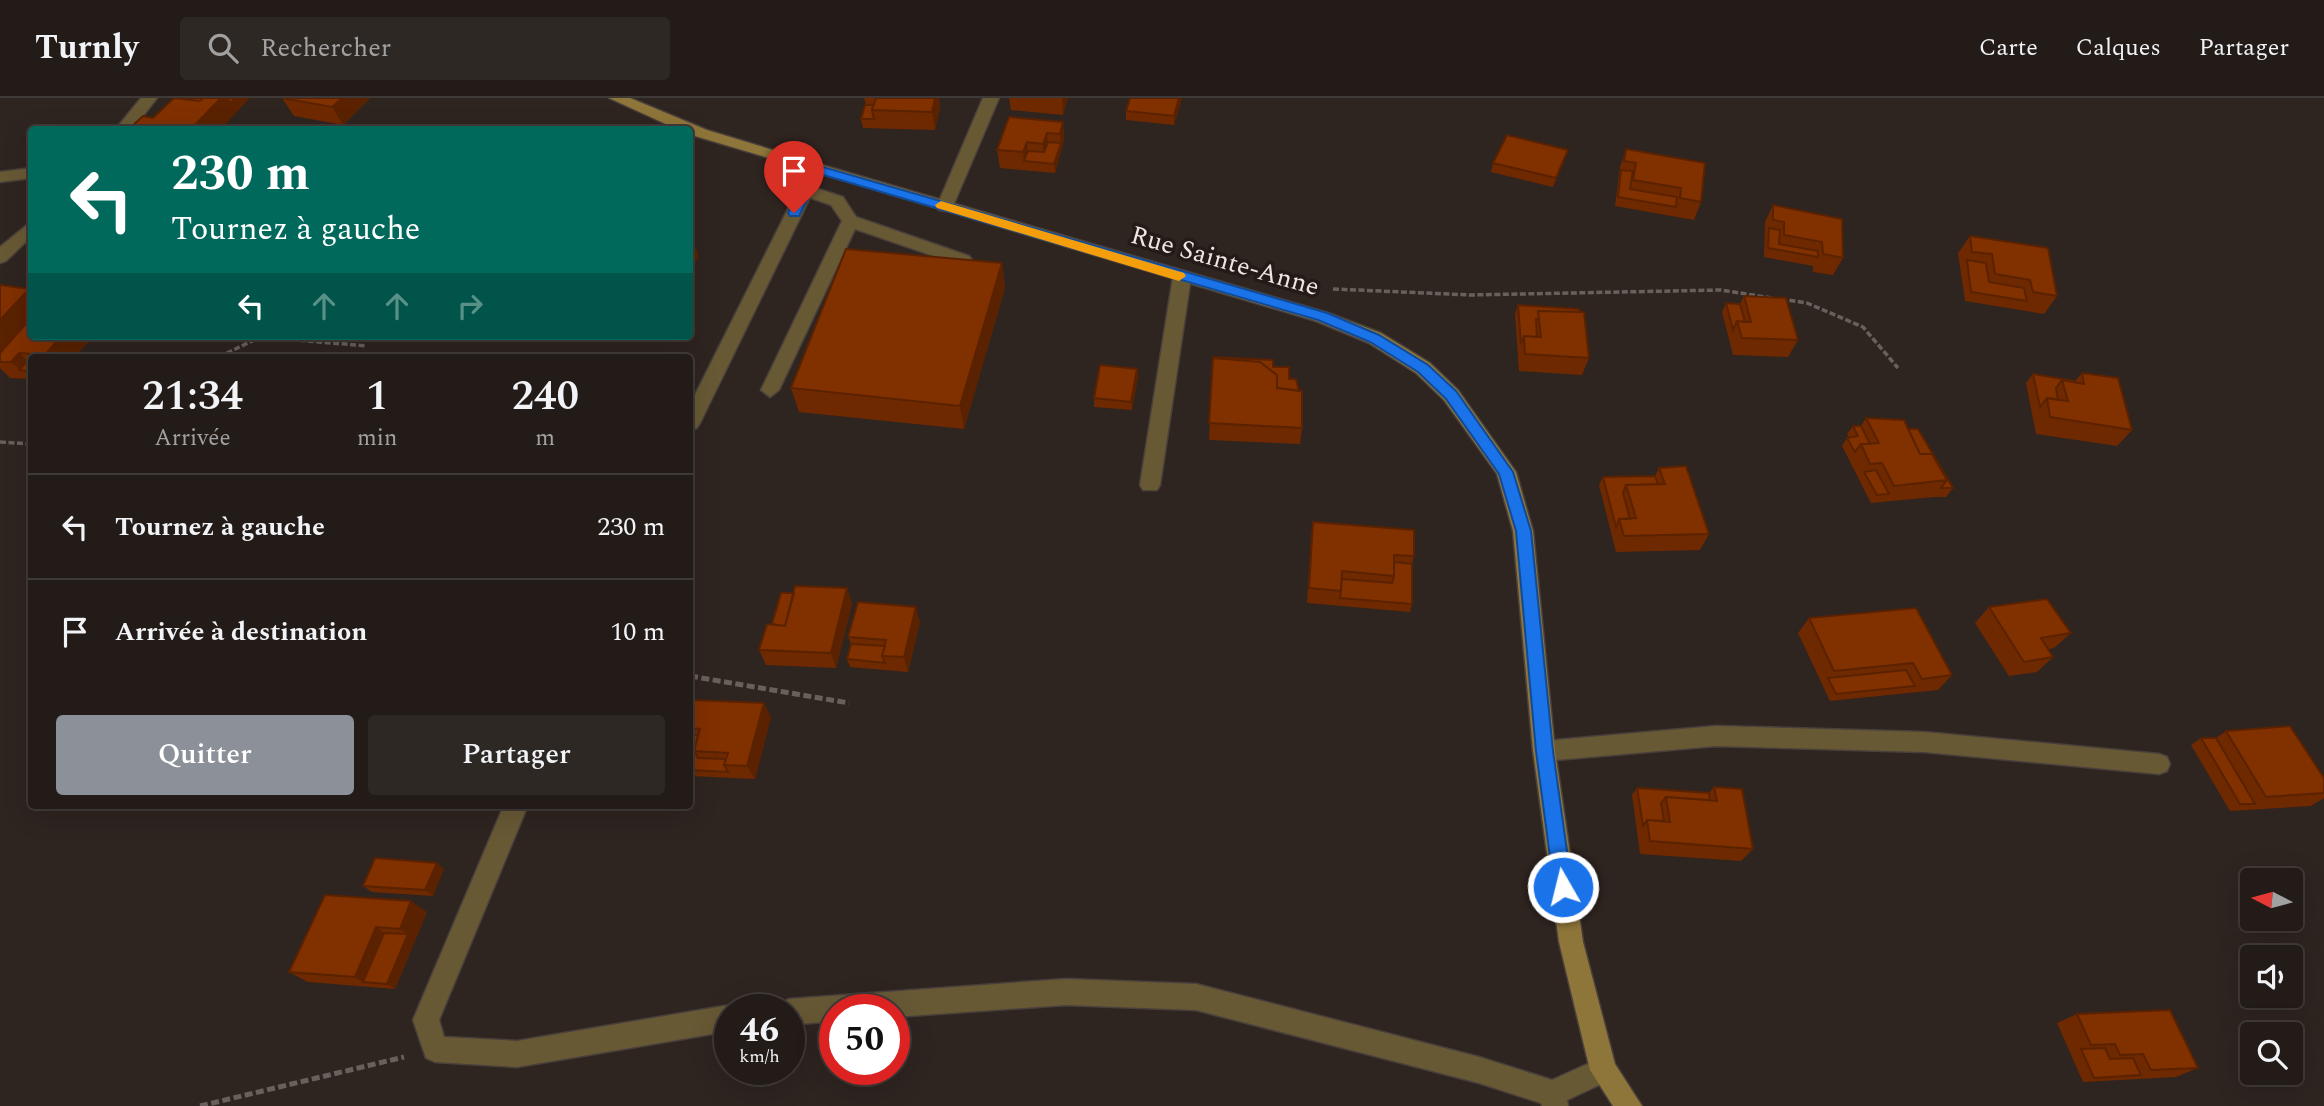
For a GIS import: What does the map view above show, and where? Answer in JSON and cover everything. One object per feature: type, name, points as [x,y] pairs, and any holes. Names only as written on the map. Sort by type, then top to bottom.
[{"type":"main road","name":"Rue Sainte-Anne","points":[[621,99],[685,126]]},
{"type":"main road","name":"Rue Sainte-Anne","points":[[693,130],[816,169],[1322,317],[1375,338],[1423,368],[1451,395],[1506,472],[1523,531],[1544,751],[1571,942],[1603,1070],[1629,1106]]},
{"type":"street","points":[[126,126],[149,98]]},
{"type":"street","points":[[945,206],[991,98]]},
{"type":"street","points":[[693,417],[816,169]]},
{"type":"street","points":[[0,177],[28,174]]},
{"type":"street","points":[[806,190],[838,201],[850,221],[963,260]]},
{"type":"street","points":[[770,390],[850,221]]},
{"type":"street","points":[[0,257],[28,230]]},
{"type":"street","points":[[1150,485],[1182,277]]},
{"type":"street","points":[[1544,751],[1716,736],[1924,742],[2159,764]]},
{"type":"street","points":[[514,809],[426,1020],[435,1049],[517,1054],[714,1021]]},
{"type":"street","points":[[805,1011],[1066,992],[1196,997],[1479,1070],[1554,1100],[1603,1070]]},
{"type":"path","points":[[1271,300],[1333,289],[1471,295],[1721,290],[1807,303],[1863,327],[1898,368]]},
{"type":"path","points":[[225,354],[254,340]]},
{"type":"path","points":[[296,340],[367,346]]},
{"type":"path","points":[[0,442],[28,444]]},
{"type":"path","points":[[693,677],[849,703]]},
{"type":"path","points":[[200,1106],[435,1049]]},
{"type":"building","points":[[174,98],[200,101],[203,98],[221,98],[194,126],[132,126],[143,116],[153,118]]},
{"type":"building","points":[[176,98],[203,98],[200,101]]},
{"type":"building","points":[[282,98],[342,98],[332,107]]},
{"type":"building","points":[[876,98],[935,98],[932,112],[872,110]]},
{"type":"building","points":[[1130,98],[1179,98],[1174,116],[1126,111]]},
{"type":"building","points":[[865,105],[873,105],[874,119],[861,119]]},
{"type":"building","points":[[1009,117],[1063,122],[1060,134],[1047,133],[1043,144],[1027,142],[1023,152],[997,150]]},
{"type":"building","points":[[1507,135],[1568,150],[1556,178],[1493,163]]},
{"type":"building","points":[[1048,142],[1061,143],[1054,164],[1024,161],[1028,151],[1044,152]]},
{"type":"building","points":[[1626,149],[1705,163],[1701,202],[1680,198],[1681,188],[1633,180],[1636,163],[1624,161]]},
{"type":"building","points":[[1621,170],[1633,171],[1630,189],[1677,197],[1676,207],[1618,197]]},
{"type":"building","points":[[1773,205],[1842,219],[1843,258],[1823,254],[1822,242],[1784,235],[1784,222],[1773,220]]},
{"type":"building","points":[[1769,228],[1780,230],[1779,244],[1818,251],[1818,257],[1768,248]]},
{"type":"building","points":[[1970,236],[2048,248],[2057,296],[2033,292],[2030,280],[1995,274],[1992,254],[1972,252]]},
{"type":"building","points":[[846,249],[1002,263],[960,406],[791,388]]},
{"type":"building","points":[[1967,260],[1986,263],[1989,282],[2024,288],[2027,301],[1971,292]]},
{"type":"building","points":[[0,285],[28,289],[28,290],[0,320]]},
{"type":"building","points":[[1744,296],[1786,298],[1798,340],[1742,338],[1737,321],[1751,322]]},
{"type":"building","points":[[1726,303],[1740,304],[1745,322],[1737,321],[1733,330]]},
{"type":"building","points":[[1518,305],[1579,309],[1580,312],[1538,311],[1537,337],[1524,336],[1521,344]]},
{"type":"building","points":[[1538,311],[1584,312],[1589,358],[1525,354],[1524,336],[1541,337]]},
{"type":"building","points":[[28,321],[28,340],[58,340],[46,354],[19,353],[11,362],[0,362],[0,353]]},
{"type":"building","points":[[1213,357],[1273,360],[1273,367],[1289,367],[1289,379],[1296,379],[1299,391],[1277,388],[1277,375],[1260,362]]},
{"type":"building","points":[[1213,358],[1260,362],[1277,375],[1277,388],[1302,391],[1302,428],[1209,423]]},
{"type":"building","points":[[27,361],[28,361],[28,371],[20,370]]},
{"type":"building","points":[[1100,365],[1137,369],[1131,402],[1094,398]]},
{"type":"building","points":[[2082,373],[2118,378],[2132,430],[2050,417],[2047,398],[2068,401],[2062,380],[2084,384]]},
{"type":"building","points":[[2033,374],[2075,382],[2062,380],[2056,388],[2058,400],[2047,398],[2040,407]]},
{"type":"building","points":[[1866,418],[1904,420],[1920,454],[1932,454],[1947,480],[1894,486],[1882,463],[1870,464],[1861,444],[1879,443]]},
{"type":"building","points":[[1853,426],[1861,426],[1870,444],[1861,444],[1855,452],[1847,438],[1858,436]]},
{"type":"building","points":[[1908,429],[1918,429],[1953,488],[1941,488],[1947,480],[1932,454],[1920,454]]},
{"type":"building","points":[[1686,466],[1709,534],[1624,536],[1619,519],[1636,518],[1626,485],[1665,484],[1659,468]]},
{"type":"building","points":[[1876,470],[1889,494],[1877,495],[1864,472]]},
{"type":"building","points":[[1655,476],[1658,484],[1626,485],[1623,493],[1630,519],[1619,519],[1616,527],[1603,477]]},
{"type":"building","points":[[1313,522],[1414,530],[1414,556],[1394,555],[1394,576],[1342,571],[1341,591],[1309,588]]},
{"type":"building","points":[[1394,562],[1412,564],[1412,604],[1340,598],[1342,579],[1392,583]]},
{"type":"building","points":[[795,586],[847,588],[831,653],[759,650],[767,624],[785,626]]},
{"type":"building","points":[[781,593],[794,593],[785,626],[772,624]]},
{"type":"building","points":[[2047,599],[2071,633],[2041,638],[2053,657],[2024,662],[1989,607]]},
{"type":"building","points":[[858,602],[916,607],[904,657],[882,656],[886,640],[848,637]]},
{"type":"building","points":[[1916,608],[1952,675],[1922,679],[1913,663],[1834,671],[1809,618]]},
{"type":"building","points":[[851,644],[885,646],[882,656],[885,663],[847,659]]},
{"type":"building","points":[[1906,670],[1915,686],[1836,694],[1828,678]]},
{"type":"building","points":[[693,700],[764,703],[747,766],[724,765],[728,753],[694,751],[700,729],[693,728]]},
{"type":"building","points":[[2290,726],[2324,778],[2324,793],[2266,797],[2226,731]]},
{"type":"building","points":[[693,735],[698,735],[694,751],[698,758],[726,759],[724,765],[728,772],[693,770]]},
{"type":"building","points":[[2201,738],[2216,738],[2255,804],[2240,804]]},
{"type":"building","points":[[1714,787],[1742,789],[1753,849],[1650,841],[1647,820],[1670,822],[1666,797],[1717,801]]},
{"type":"building","points":[[1637,788],[1709,793],[1710,800],[1666,797],[1661,803],[1664,821],[1647,820],[1643,826]]},
{"type":"building","points":[[375,858],[437,863],[425,890],[363,886]]},
{"type":"building","points":[[325,895],[411,901],[400,929],[376,927],[355,977],[289,972]]},
{"type":"building","points":[[384,933],[408,934],[387,984],[363,982]]},
{"type":"building","points":[[2170,1010],[2198,1068],[2151,1070],[2143,1054],[2120,1055],[2115,1044],[2091,1045],[2077,1014]]},
{"type":"building","points":[[2105,1048],[2110,1059],[2133,1058],[2141,1075],[2094,1078],[2081,1049]]},
{"type":"slow traffic","points":[[941,205],[1179,276]]},
{"type":"route","points":[[794,213],[816,169],[1182,277],[1271,300],[1375,338],[1423,368],[1451,395],[1481,433],[1506,472],[1523,531],[1544,751],[1563,887]]}]
